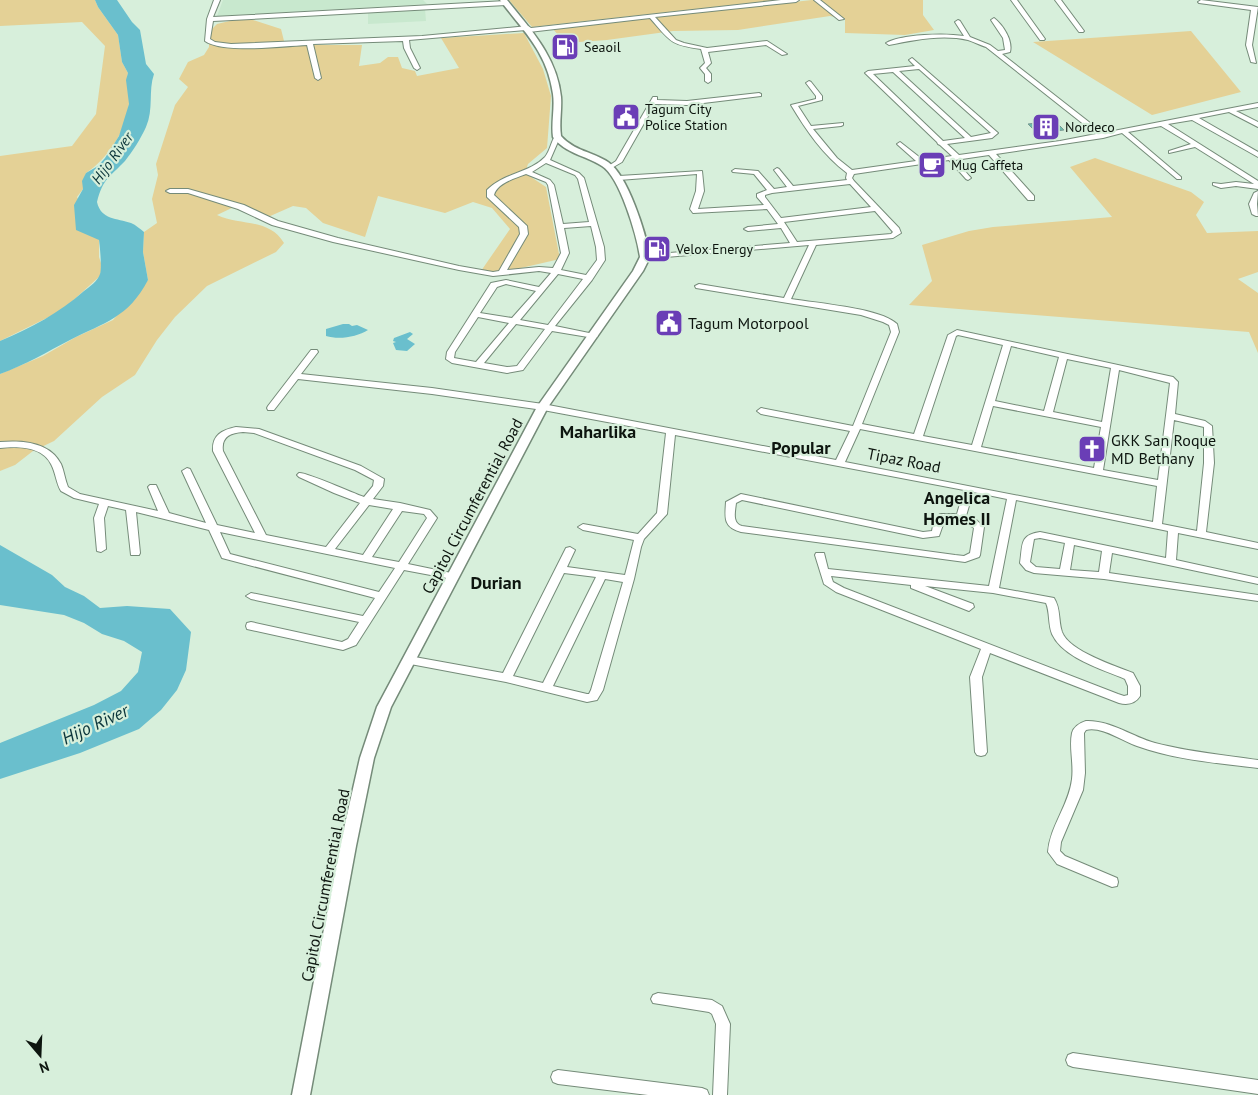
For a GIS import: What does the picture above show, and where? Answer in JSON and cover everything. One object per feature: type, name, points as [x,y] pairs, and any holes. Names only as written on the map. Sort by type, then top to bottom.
[{"type":"main road","points":[[504,2],[529,29],[543,49],[558,97],[557,137],[566,145],[610,167],[619,178],[645,251],[645,257]]},
{"type":"main road","name":"Capitol Circumferential Road","points":[[301,1095],[348,846],[367,758],[384,708],[452,576],[543,407],[594,336],[638,271],[645,257]]},
{"type":"street","points":[[217,0],[210,18],[207,40],[213,44],[242,46],[406,39],[529,29],[796,0]]},
{"type":"street","points":[[818,0],[841,18]]},
{"type":"street","points":[[1014,0],[1042,39]]},
{"type":"street","points":[[1058,0],[1081,31]]},
{"type":"street","points":[[210,18],[504,2]]},
{"type":"street","points":[[1201,2],[1256,9],[1255,27],[1250,49],[1254,62]]},
{"type":"street","points":[[650,16],[674,41],[683,45],[702,47],[706,50],[767,43],[784,54]]},
{"type":"street","points":[[994,20],[1009,46],[1008,51],[997,53]]},
{"type":"street","points":[[958,22],[968,38]]},
{"type":"street","points":[[943,29],[946,37]]},
{"type":"street","points":[[889,42],[915,38],[946,37],[968,38],[988,46],[1103,136]]},
{"type":"street","points":[[406,39],[407,48],[417,68]]},
{"type":"street","points":[[310,42],[318,78]]},
{"type":"street","points":[[1250,49],[1258,50]]},
{"type":"street","points":[[706,50],[708,63],[703,68],[708,74],[708,82]]},
{"type":"street","points":[[912,60],[995,134],[940,143]]},
{"type":"street","points":[[920,67],[868,73],[954,157],[968,178]]},
{"type":"street","points":[[894,70],[969,138]]},
{"type":"street","points":[[809,83],[819,96],[819,100],[794,105],[810,128],[839,162],[852,172],[1103,136],[1258,104]]},
{"type":"street","points":[[610,167],[619,162],[654,100],[687,103],[758,95]]},
{"type":"street","points":[[1230,110],[1258,125]]},
{"type":"street","points":[[1192,117],[1258,155]]},
{"type":"street","points":[[810,128],[841,124]]},
{"type":"street","points":[[1162,124],[1258,185]]},
{"type":"street","points":[[1123,131],[1179,178]]},
{"type":"street","points":[[502,273],[524,234],[523,226],[490,195],[491,190],[495,185],[527,172],[545,160],[549,156],[557,137]]},
{"type":"street","points":[[900,144],[921,162]]},
{"type":"street","points":[[1171,152],[1196,145]]},
{"type":"street","points":[[991,153],[1031,198]]},
{"type":"street","points":[[539,289],[506,282],[496,283],[449,358],[455,362],[507,370],[517,369],[601,260],[602,256],[581,178],[570,170],[545,160]]},
{"type":"street","points":[[777,170],[791,188]]},
{"type":"street","points":[[735,171],[756,172],[772,190]]},
{"type":"street","points":[[478,365],[539,289],[556,271],[565,253],[550,183],[527,172]]},
{"type":"street","points":[[619,178],[700,172],[700,191],[694,209],[696,211],[768,206]]},
{"type":"street","points":[[645,257],[813,244],[886,237],[896,234],[896,230],[849,178],[852,172]]},
{"type":"street","points":[[794,245],[781,223],[760,195],[772,190],[852,182]]},
{"type":"street","points":[[1215,184],[1221,186],[1236,184],[1258,185]]},
{"type":"street","points":[[170,191],[188,191],[248,210],[275,223],[336,240],[487,274],[539,269],[589,278]]},
{"type":"street","points":[[1256,214],[1258,193]]},
{"type":"street","points":[[748,230],[781,223],[877,209]]},
{"type":"street","points":[[559,226],[592,224]]},
{"type":"street","points":[[787,299],[813,244]]},
{"type":"street","points":[[699,286],[787,299],[862,313],[881,318],[893,324],[895,332],[839,464]]},
{"type":"street","points":[[475,314],[594,336]]},
{"type":"street","points":[[918,437],[954,333],[961,332],[1173,381],[1157,526]]},
{"type":"street","points":[[976,448],[1008,344]]},
{"type":"street","points":[[271,408],[314,352]]},
{"type":"street","points":[[1048,414],[1064,355]]},
{"type":"street","points":[[1098,472],[1115,367]]},
{"type":"street","name":"Tipaz Road","points":[[296,376],[432,391],[543,407],[969,488],[1258,546]]},
{"type":"street","points":[[990,403],[1105,425]]},
{"type":"street","points":[[761,410],[918,437],[1162,484]]},
{"type":"street","points":[[1170,416],[1208,426],[1209,462],[1201,535]]},
{"type":"street","points":[[262,537],[218,451],[216,442],[218,438],[230,431],[241,429],[256,431],[376,476],[379,482],[378,486],[328,551]]},
{"type":"street","points":[[408,660],[506,678],[587,698],[596,694],[640,538],[662,514],[671,431]]},
{"type":"street","points":[[0,445],[22,445],[46,453],[56,463],[62,483],[69,493],[214,528],[452,576]]},
{"type":"street","points":[[187,471],[226,556],[383,596]]},
{"type":"street","points":[[251,626],[343,646],[352,642],[403,566],[432,518],[427,512],[365,501],[331,489],[302,475]]},
{"type":"street","points":[[154,488],[165,515]]},
{"type":"street","points":[[961,518],[969,488]]},
{"type":"street","points":[[741,497],[923,535],[936,534],[939,520],[943,516],[961,518],[974,522],[979,527],[975,555],[965,559],[741,529],[735,527],[730,520],[731,502],[741,497]]},
{"type":"street","points":[[993,590],[1012,497]]},
{"type":"street","points":[[101,549],[99,518],[104,502]]},
{"type":"street","points":[[366,558],[400,506]]},
{"type":"street","points":[[131,507],[135,553]]},
{"type":"street","points":[[583,527],[640,538]]},
{"type":"street","points":[[1171,563],[1173,530]]},
{"type":"street","points":[[1258,581],[1225,576],[1040,535],[1029,538],[1026,566],[1034,570],[1104,576],[1258,598]]},
{"type":"street","points":[[1064,573],[1070,542]]},
{"type":"street","points":[[506,678],[570,550]]},
{"type":"street","points":[[1104,576],[1107,550]]},
{"type":"street","points":[[820,556],[824,572],[829,584],[835,588],[1114,697],[1131,700],[1134,696],[1134,686],[1129,676],[1083,657],[1064,643],[1057,633],[1053,604],[1050,600],[993,590],[824,572]]},
{"type":"street","points":[[561,569],[629,579]]},
{"type":"street","points":[[546,689],[602,575]]},
{"type":"street","points":[[1222,593],[1225,576]]},
{"type":"street","points":[[905,581],[969,607]]},
{"type":"street","points":[[251,596],[366,620]]},
{"type":"street","points":[[981,752],[976,677],[987,648]]},
{"type":"street","points":[[1112,882],[1061,860],[1054,852],[1056,842],[1077,790],[1079,773],[1078,732],[1082,726],[1088,724],[1096,725],[1139,743],[1170,751],[1258,764]]},
{"type":"street","points":[[658,999],[712,1006],[717,1010],[723,1024],[720,1095]]},
{"type":"street","points":[[1073,1060],[1258,1087]]},
{"type":"street","points":[[558,1078],[702,1095]]},
{"type":"shaded area","points":[[0,0],[95,0],[118,35],[122,62],[128,73],[129,99],[128,113],[120,133],[109,152],[86,173],[83,189],[77,197],[99,240],[99,257],[102,266],[100,276],[68,305],[53,315],[0,341],[0,156],[72,146],[96,114],[105,46],[82,22],[0,26]]},
{"type":"shaded area","points":[[223,0],[423,0],[427,4],[217,16]]},
{"type":"shaded area","points":[[509,0],[778,0],[532,27]]},
{"type":"shaded area","points":[[812,0],[923,0],[923,15],[934,30],[905,35],[845,33],[845,19],[830,16],[738,30],[673,31],[607,40],[565,43],[553,29]]},
{"type":"shaded area","points":[[425,9],[426,21],[368,24],[368,12]]},
{"type":"shaded area","points":[[234,20],[253,20],[281,29],[285,45],[362,45],[359,66],[380,63],[388,57],[398,57],[402,68],[415,71],[417,76],[459,68],[441,38],[524,33],[543,69],[551,96],[547,148],[528,164],[525,173],[546,187],[560,259],[508,271],[481,271],[510,229],[492,208],[473,202],[445,213],[378,196],[365,237],[323,223],[306,208],[293,206],[268,217],[236,206],[217,215],[262,226],[278,235],[284,243],[276,252],[207,286],[175,317],[157,340],[135,375],[102,397],[54,441],[33,451],[15,465],[0,471],[0,374],[43,356],[76,337],[113,320],[148,280],[143,252],[144,232],[157,223],[152,199],[158,175],[156,164],[175,105],[188,87],[179,79],[188,62],[204,55],[209,47],[209,32],[217,24]]},
{"type":"shaded area","points":[[1191,31],[1241,92],[1152,115],[1033,42]]},
{"type":"shaded area","points":[[1095,158],[1191,192],[1204,202],[1196,215],[1207,233],[1258,231],[1258,272],[1238,279],[1258,293],[1258,353],[1249,332],[909,305],[932,281],[922,245],[969,231],[993,227],[1112,217],[1070,167]]},
{"type":"water","name":"Hijo River","points":[[95,0],[117,0],[140,30],[146,64],[154,74],[151,87],[150,114],[146,127],[128,157],[105,183],[97,202],[99,208],[106,215],[131,223],[144,232],[143,252],[148,280],[132,303],[115,318],[0,374],[0,341],[23,331],[55,313],[91,286],[100,274],[99,240],[76,230],[74,205],[83,189],[82,181],[86,173],[98,166],[119,136],[129,104],[126,80],[128,73],[122,62],[118,35]]},
{"type":"water","points":[[343,324],[357,325],[368,330],[348,337],[326,336],[326,329]]},
{"type":"water","points":[[410,332],[413,334],[407,339],[415,344],[407,351],[396,350],[393,343],[396,342],[393,341],[394,338]]},
{"type":"water","name":"Hijo River","points":[[0,545],[52,575],[65,587],[84,596],[100,608],[127,606],[170,609],[191,632],[186,670],[177,690],[161,710],[139,729],[80,753],[0,779],[0,743],[94,705],[121,691],[138,672],[142,652],[124,641],[102,634],[84,623],[64,615],[0,605]]},
{"type":"building","name":"Nordeco","points":[[1055,121],[1064,130],[1037,133],[1028,124]]},
{"type":"place","name":"Seaoil","points":[[565,47]]},
{"type":"place","name":"Tagum City Police Station","points":[[626,117]]},
{"type":"place","name":"Nordeco","points":[[1046,127]]},
{"type":"place","name":"Mug Caffeta","points":[[932,165]]},
{"type":"place","name":"Velox Energy","points":[[657,249]]},
{"type":"place","name":"Tagum Motorpool","points":[[669,323]]},
{"type":"place","name":"GKK San Roque MD Bethany","points":[[1092,449]]},
{"type":"district","name":"Maharlika","points":[[598,431]]},
{"type":"district","name":"Popular","points":[[801,447]]},
{"type":"district","name":"Angelica Homes II","points":[[957,507]]},
{"type":"district","name":"Durian","points":[[496,582]]}]
